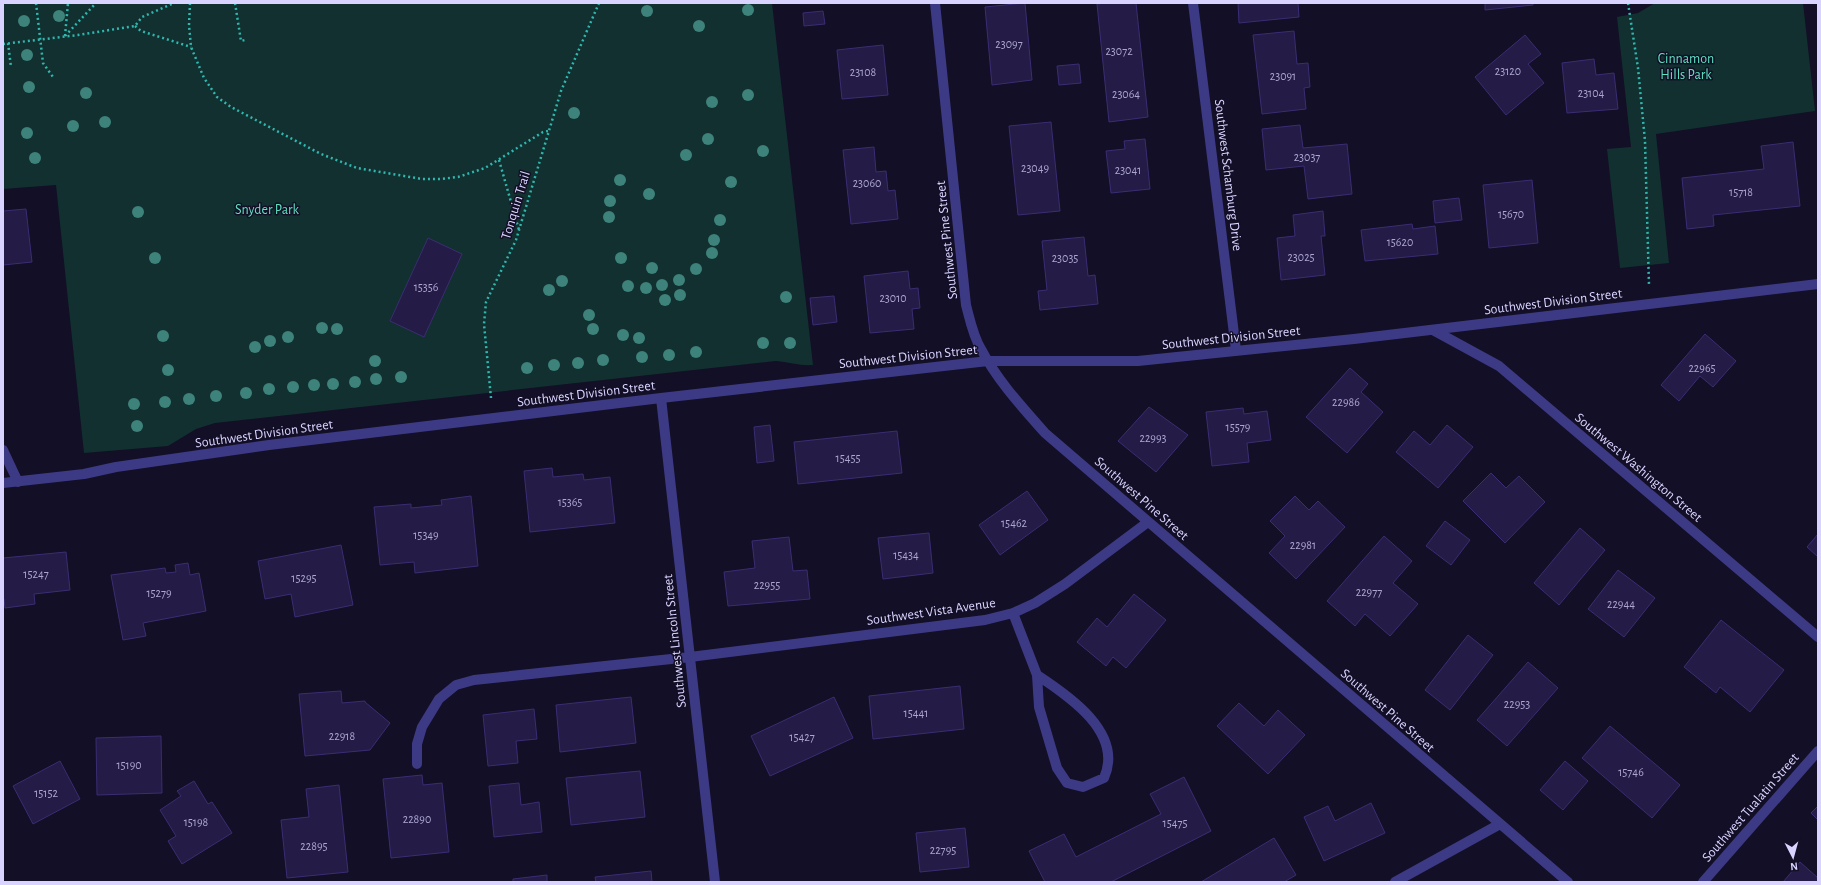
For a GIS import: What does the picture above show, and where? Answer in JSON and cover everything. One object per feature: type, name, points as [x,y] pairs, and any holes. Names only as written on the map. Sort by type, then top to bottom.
[{"type":"street","name":"Southwest Pine Street","points":[[935,3],[966,305],[975,335],[988,362],[1045,433],[1568,882]]},
{"type":"street","name":"Southwest Schamburg Drive","points":[[1193,3],[1236,350]]},
{"type":"street","name":"Southwest Division Street","points":[[3,483],[84,474],[116,467],[269,445],[661,398],[988,362],[1138,361],[1433,330],[1818,284]]},
{"type":"street","name":"Southwest Washington Street","points":[[1433,330],[1499,366],[1818,638]]},
{"type":"street","name":"Southwest Lincoln Street","points":[[661,398],[715,882]]},
{"type":"street","points":[[3,450],[18,482]]},
{"type":"street","name":"Southwest Vista Avenue","points":[[417,764],[418,744],[422,727],[439,699],[456,685],[474,680],[690,657],[871,633],[985,620],[1013,613],[1035,603],[1065,584],[1148,522]]},
{"type":"street","points":[[1013,613],[1037,675],[1040,707],[1057,768],[1067,783],[1083,787],[1104,778],[1109,767],[1109,753],[1093,720],[1062,692],[1037,675]]},
{"type":"street","name":"Southwest Tualatin Street","points":[[1702,882],[1818,751]]},
{"type":"street","points":[[1395,882],[1500,824]]},
{"type":"path","points":[[36,3],[43,63],[53,77]]},
{"type":"path","points":[[65,36],[68,3]]},
{"type":"path","points":[[65,36],[96,3]]},
{"type":"path","points":[[3,44],[135,26],[142,17],[174,3]]},
{"type":"path","points":[[190,3],[189,25],[191,47],[209,88],[223,102],[321,154],[357,168],[406,177],[440,179],[471,173],[485,168],[543,132],[548,131]]},
{"type":"path","points":[[235,3],[241,40],[245,40]]},
{"type":"path","name":"Tonquin Trail","points":[[494,418],[487,369],[484,313],[486,302],[511,251],[548,131],[572,66],[599,3]]},
{"type":"path","points":[[1628,3],[1638,68],[1645,141],[1651,303]]},
{"type":"path","points":[[135,26],[141,31],[191,47]]},
{"type":"path","points":[[8,43],[11,67]]},
{"type":"path","points":[[499,160],[518,230]]},
{"type":"green space","name":"Snyder Park","points":[[3,3],[772,3],[813,365],[776,361],[215,423],[196,429],[168,446],[84,453],[56,185],[3,189]]},
{"type":"green space","name":"Cinnamon Hills Park","points":[[1655,3],[1803,3],[1815,111],[1656,134],[1669,263],[1620,268],[1607,149],[1631,147],[1617,17],[1638,13]]},
{"type":"building","points":[[1025,3],[1032,80],[992,85],[985,7]]},
{"type":"building","points":[[1136,3],[1148,117],[1109,122],[1097,4]]},
{"type":"building","points":[[1238,3],[1298,3],[1299,17],[1239,23]]},
{"type":"building","points":[[1485,3],[1533,3],[1533,5],[1485,10]]},
{"type":"building","points":[[823,11],[825,24],[804,26],[803,13]]},
{"type":"building","points":[[1294,31],[1297,64],[1308,63],[1310,87],[1304,88],[1306,109],[1262,114],[1253,35]]},
{"type":"building","points":[[1525,35],[1541,54],[1528,64],[1544,83],[1506,115],[1475,77]]},
{"type":"building","points":[[883,45],[888,95],[842,99],[837,50]]},
{"type":"building","points":[[1594,59],[1596,75],[1614,73],[1618,109],[1567,113],[1562,63]]},
{"type":"building","points":[[1079,64],[1081,83],[1059,85],[1057,66]]},
{"type":"building","points":[[1051,122],[1060,211],[1018,215],[1009,126]]},
{"type":"building","points":[[1300,125],[1303,148],[1347,144],[1352,194],[1308,199],[1304,166],[1266,170],[1262,129]]},
{"type":"building","points":[[1145,139],[1150,189],[1111,193],[1106,151],[1125,149],[1124,141]]},
{"type":"building","points":[[1793,142],[1800,206],[1713,215],[1714,226],[1687,229],[1682,178],[1764,169],[1761,146]]},
{"type":"building","points":[[874,147],[876,172],[886,171],[888,191],[895,190],[898,219],[851,224],[843,150]]},
{"type":"building","points":[[1532,180],[1538,243],[1489,248],[1483,185]]},
{"type":"building","points":[[1459,198],[1462,220],[1435,223],[1433,201]]},
{"type":"building","points":[[26,209],[32,262],[3,265],[3,211]]},
{"type":"building","points":[[1323,211],[1325,236],[1321,236],[1325,275],[1281,280],[1277,238],[1295,236],[1293,215]]},
{"type":"building","points":[[1412,224],[1413,229],[1435,226],[1438,254],[1365,261],[1361,230]]},
{"type":"building","points":[[1084,237],[1088,276],[1095,275],[1098,304],[1040,310],[1038,291],[1047,290],[1042,241]]},
{"type":"building","points":[[428,238],[462,254],[424,337],[390,321]]},
{"type":"building","points":[[908,271],[910,289],[918,288],[920,308],[912,309],[914,329],[870,333],[864,276]]},
{"type":"building","points":[[834,296],[837,322],[813,325],[810,298]]},
{"type":"building","points":[[1705,334],[1736,361],[1713,387],[1700,376],[1679,401],[1661,385]]},
{"type":"building","points":[[1350,368],[1368,384],[1361,392],[1383,412],[1347,453],[1306,417]]},
{"type":"building","points":[[1149,407],[1188,435],[1156,472],[1118,441]]},
{"type":"building","points":[[1243,408],[1244,414],[1267,411],[1271,440],[1247,443],[1249,462],[1212,466],[1206,412]]},
{"type":"building","points":[[770,425],[774,461],[757,463],[754,427]]},
{"type":"building","points":[[1447,425],[1473,447],[1438,488],[1396,452],[1414,431],[1430,445]]},
{"type":"building","points":[[897,431],[902,473],[798,484],[794,442]]},
{"type":"building","points":[[552,468],[553,477],[583,474],[584,480],[610,477],[615,523],[530,532],[524,471]]},
{"type":"building","points":[[1491,473],[1506,488],[1519,476],[1545,502],[1505,543],[1463,501]]},
{"type":"building","points":[[1027,491],[1048,520],[1000,555],[979,525]]},
{"type":"building","points":[[471,496],[478,566],[415,573],[414,562],[380,565],[374,507],[411,504],[411,508],[442,505],[441,500]]},
{"type":"building","points":[[1295,496],[1309,510],[1318,501],[1345,527],[1296,579],[1269,553],[1285,536],[1270,521]]},
{"type":"building","points":[[1445,521],[1470,540],[1451,565],[1426,546]]},
{"type":"building","points":[[1580,528],[1605,550],[1559,605],[1534,583]]},
{"type":"building","points":[[929,533],[933,573],[883,579],[878,538]]},
{"type":"building","points":[[1818,534],[1818,557],[1807,547]]},
{"type":"building","points":[[1384,536],[1412,561],[1393,583],[1418,604],[1390,636],[1365,614],[1355,626],[1327,601]]},
{"type":"building","points":[[789,537],[793,571],[807,570],[810,599],[728,606],[724,572],[755,568],[752,541]]},
{"type":"building","points":[[341,545],[353,605],[295,617],[291,594],[265,599],[258,561]]},
{"type":"building","points":[[66,552],[70,590],[34,594],[35,604],[5,608],[3,599],[3,558]]},
{"type":"building","points":[[188,563],[190,575],[199,573],[206,611],[143,623],[146,636],[123,640],[111,575],[165,568],[166,573],[176,572],[175,565]]},
{"type":"building","points":[[1618,570],[1655,598],[1624,637],[1588,609]]},
{"type":"building","points":[[1134,594],[1166,620],[1126,668],[1113,657],[1106,666],[1077,642],[1097,618],[1107,627]]},
{"type":"building","points":[[1721,620],[1784,670],[1750,712],[1720,687],[1716,693],[1684,667]]},
{"type":"building","points":[[1468,635],[1493,655],[1450,710],[1425,690]]},
{"type":"building","points":[[1528,662],[1558,688],[1507,746],[1477,720]]},
{"type":"building","points":[[960,686],[964,729],[873,739],[869,696]]},
{"type":"building","points":[[341,691],[342,703],[365,701],[390,723],[370,750],[305,756],[299,694]]},
{"type":"building","points":[[631,697],[636,743],[560,752],[556,705]]},
{"type":"building","points":[[834,697],[853,738],[770,776],[751,736]]},
{"type":"building","points":[[1239,703],[1264,726],[1278,710],[1305,735],[1268,774],[1217,726]]},
{"type":"building","points":[[534,709],[537,739],[516,741],[518,763],[488,766],[483,715]]},
{"type":"building","points":[[1610,726],[1680,785],[1652,818],[1582,758]]},
{"type":"building","points":[[161,736],[162,793],[97,795],[96,738]]},
{"type":"building","points":[[60,761],[80,799],[33,824],[13,786]]},
{"type":"building","points":[[1565,761],[1588,781],[1563,810],[1540,790]]},
{"type":"building","points":[[640,771],[645,817],[571,825],[566,778]]},
{"type":"building","points":[[422,775],[423,785],[442,783],[449,852],[391,858],[383,779]]},
{"type":"building","points":[[1184,777],[1211,831],[1111,882],[1045,882],[1029,851],[1064,834],[1076,857],[1161,814],[1150,794]]},
{"type":"building","points":[[194,781],[208,804],[212,802],[232,833],[182,864],[168,841],[176,836],[160,810],[181,796],[177,791]]},
{"type":"building","points":[[519,783],[521,805],[539,802],[542,832],[494,837],[489,786]]},
{"type":"building","points":[[339,785],[348,872],[287,878],[281,820],[309,817],[306,789]]},
{"type":"building","points":[[1371,803],[1385,833],[1324,861],[1304,817],[1328,806],[1335,821]]},
{"type":"building","points":[[1818,806],[1818,820],[1811,813]]},
{"type":"building","points":[[965,828],[969,867],[920,872],[916,833]]},
{"type":"building","points":[[1274,838],[1296,875],[1284,882],[1201,882]]},
{"type":"building","points":[[1800,862],[1818,878],[1818,882],[1783,882]]},
{"type":"building","points":[[651,871],[652,882],[596,882],[595,877]]},
{"type":"building","points":[[547,875],[547,882],[513,882],[513,879]]}]
